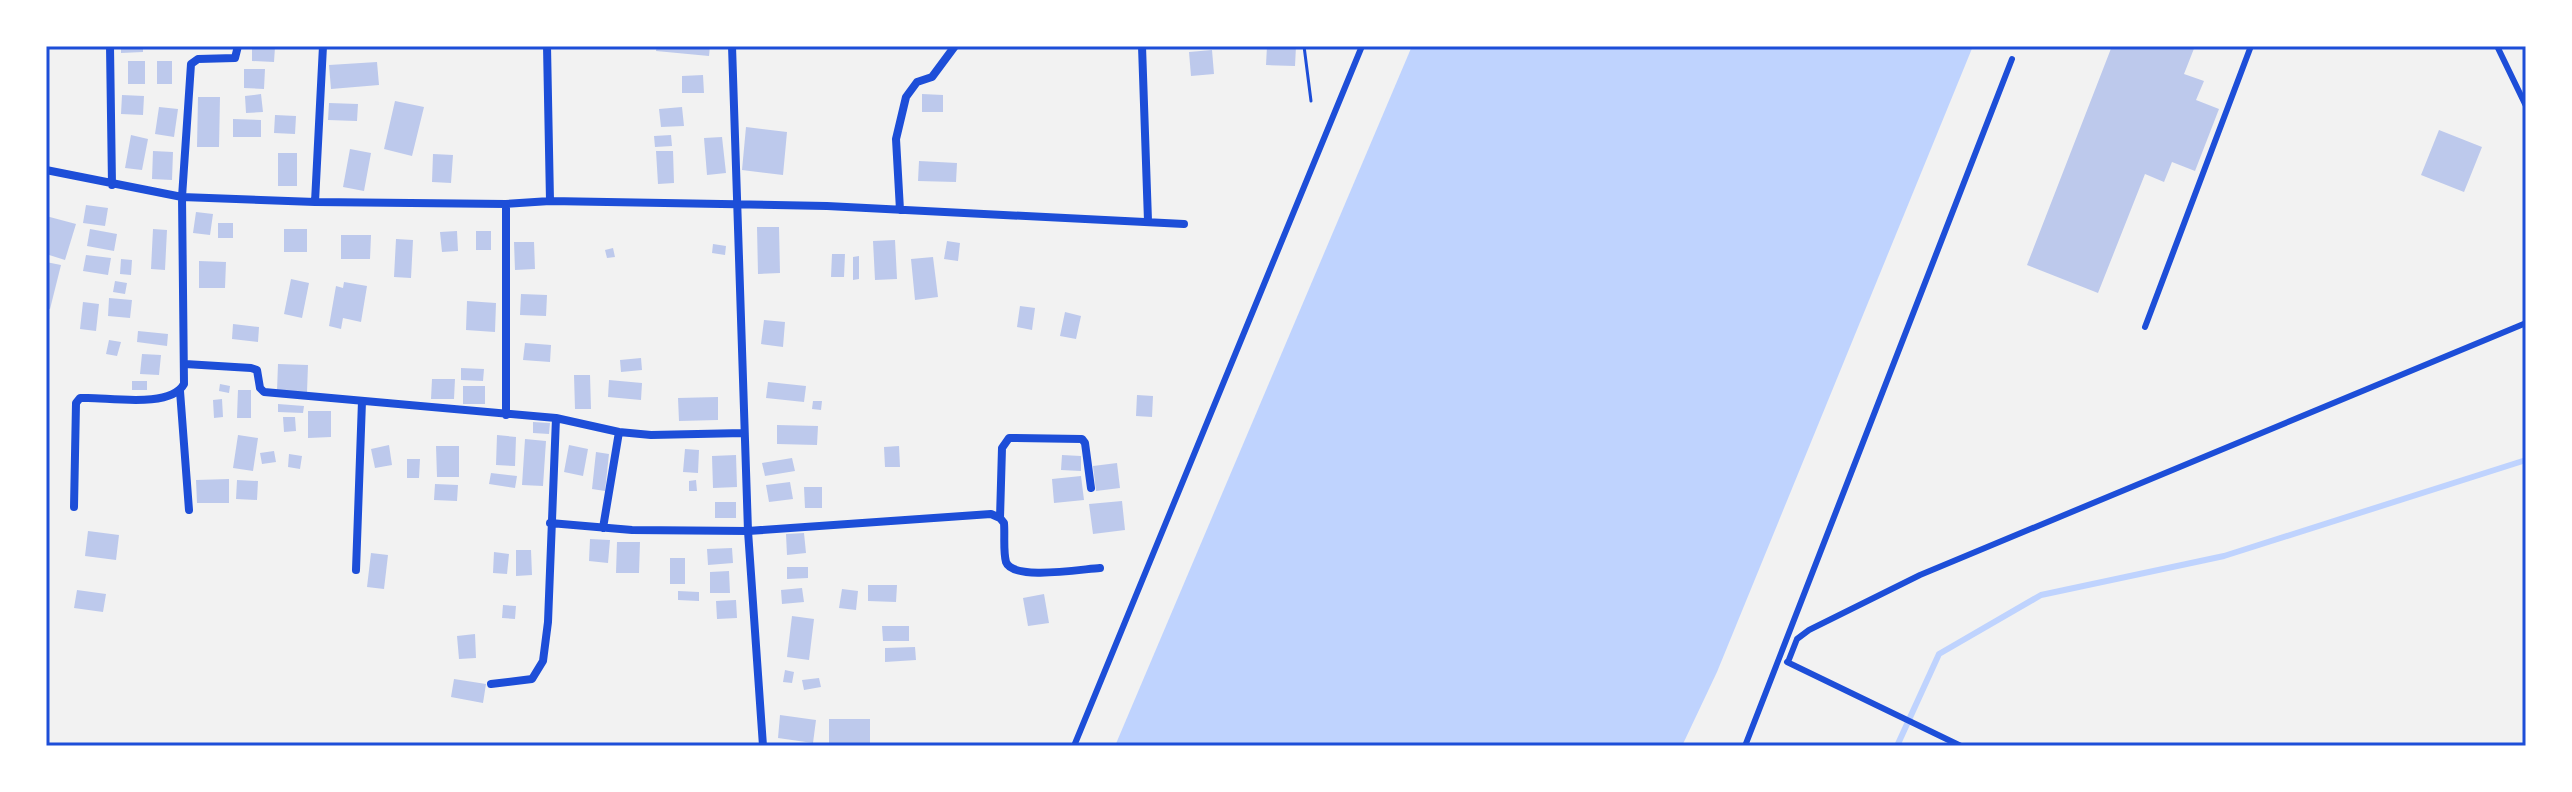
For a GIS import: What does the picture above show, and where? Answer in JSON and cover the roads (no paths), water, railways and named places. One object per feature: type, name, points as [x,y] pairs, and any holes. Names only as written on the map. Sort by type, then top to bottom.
[{"type":"street","points":[[110,46],[112,185]]},
{"type":"street","points":[[189,510],[180,391],[185,378],[182,197],[191,64],[198,59],[235,58],[238,46]]},
{"type":"street","points":[[315,202],[323,46]]},
{"type":"street","points":[[547,46],[550,201]]},
{"type":"street","points":[[732,46],[748,531],[763,746]]},
{"type":"street","points":[[900,210],[896,139],[906,97],[917,82],[932,77],[955,46]]},
{"type":"street","points":[[1142,46],[1148,221]]},
{"type":"street","points":[[46,170],[182,197],[315,202],[506,204],[550,201],[900,210],[1184,224]]},
{"type":"street","points":[[506,204],[506,415]]},
{"type":"street","points":[[185,364],[257,370],[260,388],[264,392],[556,418],[619,432],[651,435],[744,433]]},
{"type":"street","points":[[74,507],[76,403],[80,398],[157,399],[173,397],[180,391]]},
{"type":"street","points":[[356,570],[362,401]]},
{"type":"street","points":[[491,684],[532,679],[543,661],[548,622],[556,418]]},
{"type":"street","points":[[603,528],[619,432]]},
{"type":"street","points":[[1000,518],[1002,448],[1009,438],[1082,439],[1091,488]]},
{"type":"street","points":[[550,523],[603,528],[748,531],[982,514],[1000,518],[1004,523],[1006,561],[1013,569],[1028,573],[1100,568]]},
{"type":"lane","points":[[1074,746],[1362,46]]},
{"type":"lane","points":[[2145,327],[2251,46]]},
{"type":"lane","points":[[2497,46],[2526,106]]},
{"type":"lane","points":[[1745,746],[2012,59]]},
{"type":"lane","points":[[1788,662],[1797,639],[1809,630],[1920,575],[2526,323]]},
{"type":"lane","points":[[1780,658],[1961,746]]},
{"type":"water","points":[[1412,46],[1973,46],[1717,672],[1682,746],[1115,746]]},
{"type":"waterway","points":[[1897,746],[1939,654],[2041,595],[2224,556],[2526,460]]}]
